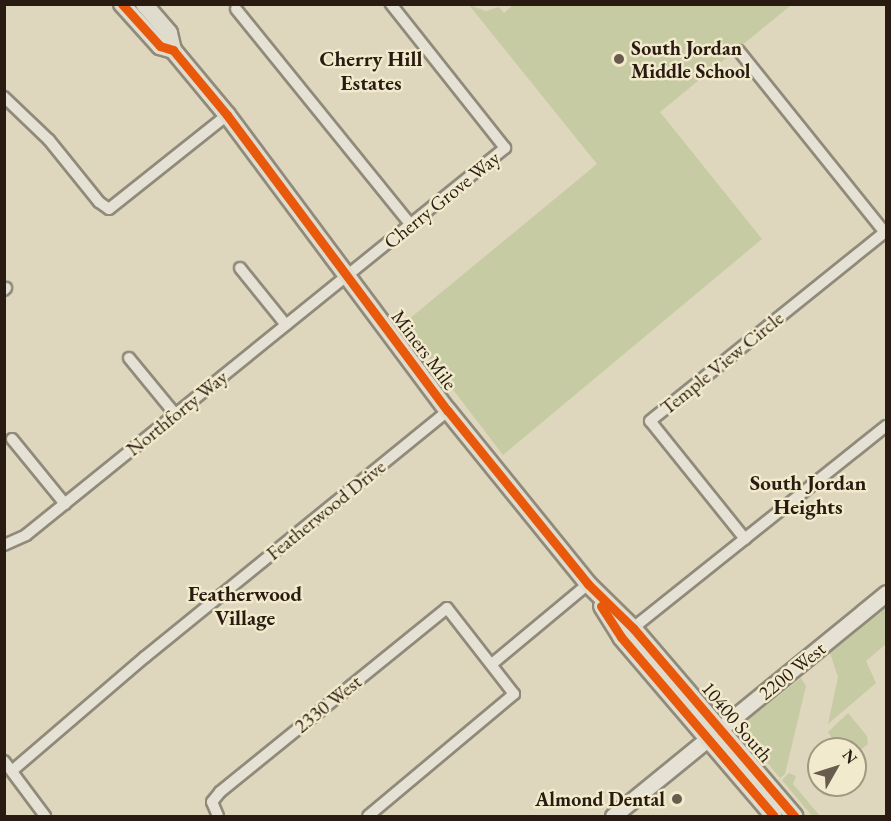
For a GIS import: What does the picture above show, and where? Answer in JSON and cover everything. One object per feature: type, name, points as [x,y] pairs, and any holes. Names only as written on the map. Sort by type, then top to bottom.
[{"type":"main road","points":[[122,4],[160,46],[173,50]]},
{"type":"main road","points":[[144,4],[169,33],[173,50]]},
{"type":"main road","name":"Miners Mile","points":[[173,50],[227,114],[448,411],[588,584],[633,628],[654,663]]},
{"type":"main road","points":[[588,584],[621,637],[654,663]]},
{"type":"main road","name":"10400 South","points":[[654,663],[785,814]]},
{"type":"street","name":"Cherry Grove Way","points":[[348,276],[505,148],[391,4]]},
{"type":"street","points":[[236,9],[411,225]]},
{"type":"street","points":[[739,51],[886,233]]},
{"type":"street","points":[[4,97],[49,140],[99,202],[109,208],[227,114]]},
{"type":"street","name":"Temple View Circle","points":[[745,539],[650,421],[886,233]]},
{"type":"street","points":[[240,268],[286,325]]},
{"type":"street","name":"Northforty Way","points":[[4,545],[27,535],[348,276]]},
{"type":"street","points":[[129,358],[175,414]]},
{"type":"street","name":"Featherwood Drive","points":[[13,770],[145,657],[448,411]]},
{"type":"street","points":[[633,628],[886,426]]},
{"type":"street","points":[[12,439],[65,504]]},
{"type":"street","points":[[368,816],[514,694],[492,664],[588,584]]},
{"type":"street","name":"2200 West","points":[[613,816],[886,593]]},
{"type":"street","name":"2330 West","points":[[218,816],[212,802],[447,608],[492,664]]},
{"type":"street","points":[[4,761],[13,770],[45,816]]},
{"type":"green space","points":[[514,4],[790,6],[660,112],[762,239],[503,455],[403,324],[597,164],[469,5],[486,11],[499,7],[504,13]]},
{"type":"green space","points":[[886,608],[886,644],[866,661],[876,683],[828,724],[838,677],[830,653]]},
{"type":"green space","points":[[801,678],[806,686],[785,774],[780,778],[746,737],[743,724]]},
{"type":"green space","points":[[848,713],[867,736],[868,744],[867,737],[831,737],[828,732]]},
{"type":"green space","points":[[789,773],[796,776],[793,784],[820,816],[812,816],[782,780]]},
{"type":"cycle path","points":[[122,4],[160,46],[173,50],[227,115],[448,411],[588,584],[633,628],[794,816]]},
{"type":"cycle path","points":[[601,606],[621,637],[774,816]]},
{"type":"place","name":"South Jordan Middle School","points":[[619,59]]},
{"type":"place","name":"Almond Dental","points":[[677,799]]},
{"type":"district","name":"Cherry Hill Estates","points":[[371,71]]},
{"type":"district","name":"South Jordan Heights","points":[[808,495]]},
{"type":"district","name":"Featherwood Village","points":[[245,606]]}]
